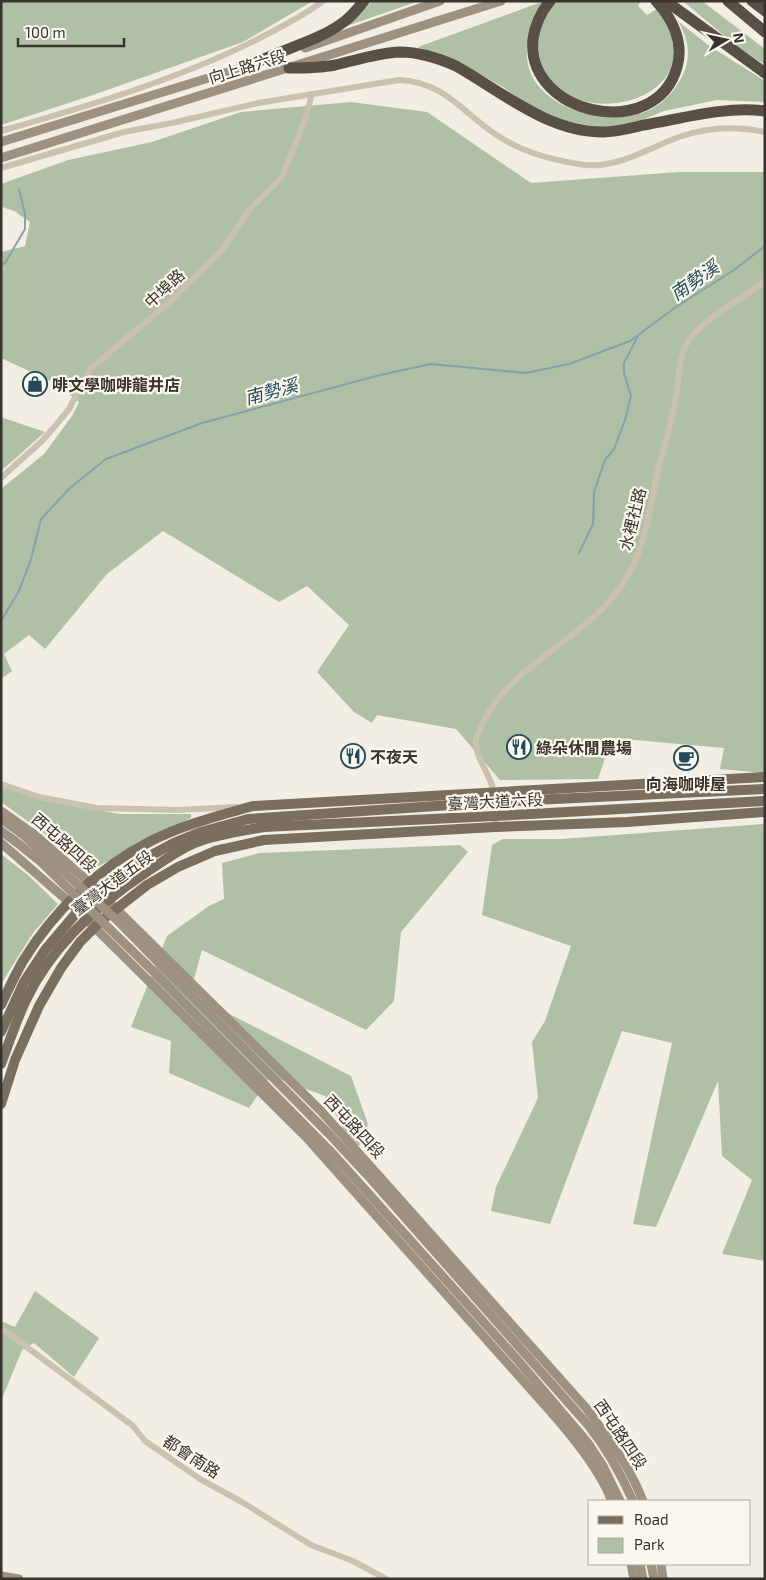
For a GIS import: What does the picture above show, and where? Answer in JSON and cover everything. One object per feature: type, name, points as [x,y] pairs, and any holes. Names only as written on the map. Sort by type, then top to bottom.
[{"type":"highway","points":[[251,65],[267,56],[324,35],[347,20],[364,1]]},
{"type":"highway","points":[[550,1],[538,20],[533,42],[536,66],[544,80],[554,91],[575,103],[599,110],[618,112],[635,109],[657,100],[668,88],[676,73],[680,49],[677,34],[670,19],[656,1]]},
{"type":"highway","points":[[666,1],[765,73]]},
{"type":"highway","points":[[728,1],[765,32]]},
{"type":"highway","points":[[752,1],[765,11]]},
{"type":"highway","points":[[289,68],[328,66],[400,52],[419,54],[440,59],[456,66],[546,119],[563,125],[603,132],[715,112],[738,110],[765,112]]},
{"type":"main road","name":"臺灣大道六段","points":[[248,818],[765,777]]},
{"type":"main road","name":"臺灣大道六段","points":[[254,806],[765,789]]},
{"type":"main road","name":"臺灣大道六段","points":[[238,845],[264,840],[765,801]]},
{"type":"main road","name":"臺灣大道五段","points":[[1,1005],[22,963],[51,921],[90,883],[149,842],[209,818],[254,806]]},
{"type":"main road","name":"臺灣大道六段","points":[[227,834],[264,827],[495,822],[627,822],[765,812]]},
{"type":"main road","name":"臺灣大道五段","points":[[1,1032],[24,982],[46,950],[78,911],[98,892],[132,866],[174,843],[201,832],[248,818]]},
{"type":"main road","name":"臺灣大道五段","points":[[1,1064],[26,999],[50,960],[71,934],[107,901],[141,876],[196,842],[227,834]]},
{"type":"main road","name":"臺灣大道五段","points":[[1,1104],[14,1060],[39,1006],[80,942],[94,927],[147,885],[178,867],[215,851],[238,845]]},
{"type":"street","points":[[1,131],[124,93],[229,54],[283,26],[322,1]]},
{"type":"street","name":"向上路六段","points":[[1,142],[251,65],[440,1]]},
{"type":"street","name":"向上路六段","points":[[1,158],[501,1]]},
{"type":"street","points":[[1,168],[110,135],[258,103],[399,80],[419,82],[444,92],[504,140],[548,157],[579,165],[591,165],[630,158],[678,137],[713,129],[735,128],[765,132]]},
{"type":"street","name":"中埠路","points":[[1,478],[42,442],[56,425],[69,409],[90,369],[171,301],[222,250],[249,210],[282,177],[305,120],[312,94]]},
{"type":"street","name":"水裡社路","points":[[495,822],[494,797],[479,758],[475,738],[496,703],[525,671],[575,634],[601,611],[620,588],[638,557],[642,544],[677,396],[680,361],[684,349],[690,339],[711,318],[765,281]]},
{"type":"street","name":"西屯路四段","points":[[1,784],[39,798],[97,808],[176,810],[254,806]]},
{"type":"street","name":"西屯路四段","points":[[1,811],[35,834],[90,883],[321,1111],[573,1393],[615,1447],[643,1500]]},
{"type":"street","name":"西屯路四段","points":[[1,819],[41,862],[157,975],[334,1156],[554,1402],[588,1443],[603,1466],[620,1500]]},
{"type":"street","name":"西屯路四段","points":[[1,831],[18,837],[119,922],[328,1133],[370,1178],[588,1426],[609,1454],[633,1500]]},
{"type":"street","points":[[1,843],[69,902],[306,1137],[558,1420],[584,1451],[612,1500]]},
{"type":"street","points":[[288,1079],[328,1133]]},
{"type":"street","points":[[275,1094],[306,1137]]},
{"type":"street","name":"都會南路","points":[[1,1328],[133,1426],[145,1440],[162,1454],[200,1479],[242,1502],[311,1546],[353,1561],[386,1579]]},
{"type":"street","points":[[631,1565],[634,1579]]},
{"type":"street","points":[[640,1565],[643,1579]]},
{"type":"street","points":[[651,1565],[654,1579]]},
{"type":"street","points":[[661,1565],[663,1579]]},
{"type":"street","points":[[2,1577],[19,1579]]},
{"type":"green space","points":[[1,1],[313,1],[243,42],[1,125]]},
{"type":"green space","points":[[372,1],[419,1],[347,26]]},
{"type":"green space","points":[[544,1],[531,30],[528,42],[529,68],[537,84],[551,98],[568,107],[587,114],[607,117],[627,116],[645,112],[660,104],[676,87],[688,59],[685,36],[678,21],[708,45],[765,81],[765,102],[717,100],[664,111],[632,124],[601,128],[563,120],[526,104],[503,87],[467,67],[418,47]]},
{"type":"green space","points":[[555,1],[641,1],[638,6],[647,15],[657,9],[673,43],[670,71],[652,90],[626,101],[596,103],[568,95],[547,76],[538,46],[542,22]]},
{"type":"green space","points":[[683,1],[702,1],[765,49],[765,65],[735,45]]},
{"type":"green space","points":[[351,102],[427,112],[531,183],[679,172],[765,172],[765,773],[720,769],[724,748],[612,738],[598,779],[500,780],[456,729],[377,715],[372,723],[354,712],[317,672],[349,625],[307,586],[279,602],[163,531],[107,574],[45,649],[29,635],[4,654],[12,671],[1,679],[1,489],[44,454],[72,416],[79,402],[55,383],[1,358],[1,252],[25,246],[30,222],[14,211],[2,207],[1,184],[68,160],[152,142],[241,112]]},
{"type":"green space","points":[[1,417],[45,432],[1,471]]},
{"type":"green space","points":[[1,787],[49,802],[120,814],[191,814],[191,818],[91,870],[1,802]]},
{"type":"green space","points":[[765,824],[765,1261],[722,1254],[752,1180],[722,1156],[718,1081],[656,1227],[633,1224],[672,1043],[622,1031],[550,1224],[491,1211],[496,1187],[538,1098],[532,1042],[545,1021],[571,946],[482,915],[492,845],[503,839],[561,839]]},
{"type":"green space","points":[[460,845],[468,852],[401,932],[394,1001],[366,1030],[202,950],[190,994],[351,1076],[368,1124],[363,1142],[351,1152],[340,1122],[325,1096],[271,1076],[249,1108],[169,1073],[171,1041],[131,1027],[167,936],[209,906],[224,899],[222,863],[260,853]]},
{"type":"green space","points":[[1,854],[29,876],[58,904],[33,933],[1,984]]},
{"type":"green space","points":[[35,1291],[99,1338],[74,1377],[34,1343],[22,1350],[1,1401],[1,1321],[15,1327]]},
{"type":"waterway","points":[[1,265],[5,263],[25,229],[25,214],[19,189]]},
{"type":"waterway","name":"南勢溪","points":[[1,621],[19,591],[31,559],[41,519],[70,488],[106,459],[202,423],[380,375],[431,364],[526,373],[569,364],[630,341],[676,307],[734,270],[765,246]]},
{"type":"waterway","name":"南勢溪","points":[[579,553],[593,524],[594,492],[605,460],[614,449],[625,420],[631,396],[624,373],[624,363],[638,336]]},
{"type":"place","name":"啡文學咖啡龍井店","points":[[35,384]]},
{"type":"place","name":"綠朵休閒農場","points":[[519,747]]},
{"type":"place","name":"不夜天","points":[[353,756]]},
{"type":"place","name":"向海咖啡屋","points":[[686,758]]}]
